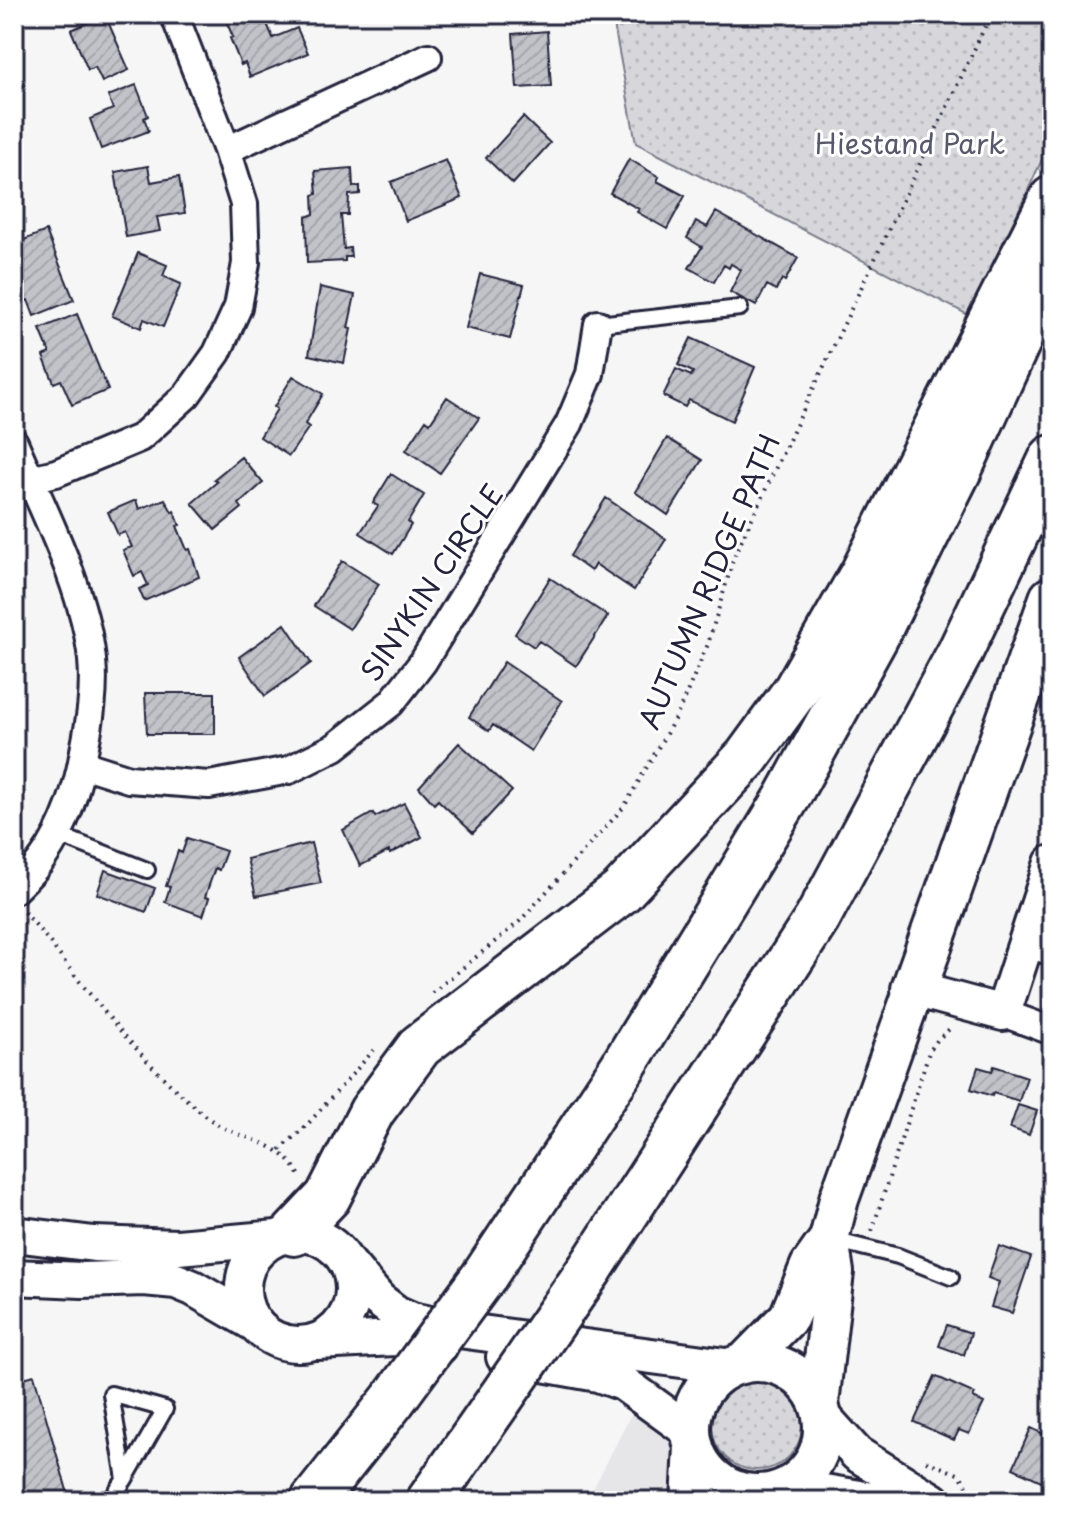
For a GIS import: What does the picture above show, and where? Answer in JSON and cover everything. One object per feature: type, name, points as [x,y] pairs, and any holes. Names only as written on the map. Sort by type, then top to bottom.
[{"type":"highway","points":[[285,1236],[328,1197],[372,1111],[420,1046],[621,892],[747,757],[796,690],[863,573],[1052,199]]},
{"type":"highway","points":[[313,1501],[393,1400],[485,1275],[622,1068],[787,798],[875,638],[959,470],[1052,267]]},
{"type":"highway","points":[[429,1501],[590,1269],[817,919],[960,652],[1052,458]]},
{"type":"highway","points":[[914,989],[1052,599]]},
{"type":"main road","points":[[691,1501],[693,1415],[701,1395],[714,1378],[738,1365],[782,1327],[789,1317],[810,1266],[829,1239],[839,1199],[914,989]]},
{"type":"main road","points":[[693,1440],[712,1476],[732,1489],[754,1494],[776,1493],[807,1471],[814,1461],[822,1439],[820,1410],[834,1272],[829,1239]]},
{"type":"main road","points":[[738,1365],[774,1364],[788,1370],[801,1379],[820,1410]]},
{"type":"street","points":[[30,479],[56,473],[140,438],[187,395],[217,353],[238,307],[246,263],[244,204],[227,150],[174,14]]},
{"type":"street","points":[[227,150],[428,57]]},
{"type":"street","name":"SINYKIN CIRCLE","points":[[82,764],[129,779],[209,785],[289,770],[335,747],[391,703],[423,662],[569,424],[590,374],[598,324]]},
{"type":"street","points":[[14,442],[67,563],[92,659],[91,713],[82,764],[68,812],[17,899]]},
{"type":"street","points":[[1003,1013],[1038,954],[1052,863]]},
{"type":"street","points":[[914,989],[1003,1013],[1052,1031]]},
{"type":"street","points":[[14,1234],[146,1247],[202,1247],[310,1234],[338,1249],[379,1300],[412,1320],[459,1330],[738,1365]]},
{"type":"street","points":[[255,1324],[245,1301],[245,1275],[251,1260],[263,1247],[285,1236]]},
{"type":"street","points":[[317,1342],[333,1332],[350,1309],[353,1280],[347,1262]]},
{"type":"street","points":[[14,1277],[176,1281],[283,1342],[300,1345],[395,1338],[598,1374],[623,1383],[693,1440]]},
{"type":"street","points":[[820,1410],[857,1454],[933,1501]]},
{"type":"street","points":[[776,1493],[878,1501]]},
{"type":"lane","points":[[598,324],[740,308]]},
{"type":"lane","points":[[56,834],[147,870]]},
{"type":"lane","points":[[829,1239],[898,1256],[951,1277]]},
{"type":"lane","points":[[110,1501],[125,1479],[165,1409],[111,1394],[125,1479]]},
{"type":"path","name":"AUTUMN RIDGE PATH","points":[[432,993],[519,922],[624,807],[678,713],[708,644],[735,554],[991,14]]},
{"type":"path","points":[[17,899],[90,994],[149,1062],[209,1119],[280,1150],[296,1167],[305,1185]]},
{"type":"path","points":[[280,1150],[306,1126],[375,1049]]},
{"type":"shaded area","points":[[641,1395],[692,1433],[691,1501],[587,1501]]},
{"type":"green space","name":"Hiestand Park","points":[[612,14],[1052,14],[1052,138],[970,316],[636,143]]},
{"type":"green space","points":[[757,1380],[774,1383],[789,1393],[799,1408],[802,1425],[799,1442],[789,1457],[774,1467],[757,1470],[740,1467],[725,1457],[715,1442],[712,1425],[715,1408],[725,1393],[740,1383]]},
{"type":"building","points":[[248,14],[263,14],[273,38],[297,28],[308,53],[250,77],[245,63],[241,65],[227,23]]},
{"type":"building","points":[[105,15],[129,70],[102,82],[95,67],[88,70],[71,30]]},
{"type":"building","points":[[547,31],[551,86],[517,88],[513,34]]},
{"type":"building","points":[[136,85],[148,116],[144,118],[149,131],[101,149],[90,119],[113,109],[108,96]]},
{"type":"building","points":[[523,117],[550,143],[513,184],[486,158]]},
{"type":"building","points":[[629,159],[659,177],[657,181],[685,196],[667,229],[610,193]]},
{"type":"building","points":[[446,160],[462,198],[406,221],[391,182]]},
{"type":"building","points":[[148,166],[151,182],[179,177],[185,213],[157,217],[160,231],[126,237],[115,172]]},
{"type":"building","points":[[352,168],[353,187],[360,186],[360,194],[349,195],[348,215],[341,215],[344,249],[350,248],[351,257],[345,257],[345,261],[307,263],[306,217],[314,214],[313,195],[317,194],[315,171]]},
{"type":"building","points":[[716,212],[798,258],[776,290],[767,285],[756,306],[730,292],[741,270],[731,264],[729,268],[724,265],[714,282],[689,268],[702,247],[687,238],[696,221],[707,227]]},
{"type":"building","points":[[46,231],[74,300],[34,316],[28,300],[21,303],[14,285],[14,244]]},
{"type":"building","points":[[138,253],[167,265],[163,276],[181,284],[163,327],[144,319],[141,328],[112,316]]},
{"type":"building","points":[[480,274],[524,285],[510,339],[466,328]]},
{"type":"building","points":[[320,287],[355,295],[344,363],[309,355]]},
{"type":"building","points":[[77,314],[108,390],[72,405],[61,380],[54,383],[43,356],[50,353],[40,329]]},
{"type":"building","points":[[691,338],[755,367],[732,421],[689,400],[685,407],[663,396],[676,369],[691,376],[693,372],[678,365]]},
{"type":"building","points":[[293,376],[323,394],[305,424],[309,427],[289,456],[260,437]]},
{"type":"building","points":[[447,397],[479,418],[440,473],[406,450],[426,420],[430,423]]},
{"type":"building","points":[[667,438],[702,460],[668,515],[635,492]]},
{"type":"building","points":[[241,457],[263,483],[239,504],[242,508],[215,530],[192,503],[217,482],[214,479]]},
{"type":"building","points":[[391,474],[424,495],[408,522],[411,525],[393,554],[360,533],[378,506],[373,503]]},
{"type":"building","points":[[606,498],[666,539],[634,590],[595,564],[591,571],[570,556]]},
{"type":"building","points":[[165,499],[174,511],[180,525],[177,526],[187,550],[190,549],[199,577],[144,601],[139,589],[148,585],[142,572],[134,576],[123,550],[132,547],[125,532],[118,535],[108,512],[136,500],[139,509]]},
{"type":"building","points":[[342,561],[379,584],[350,629],[314,606]]},
{"type":"building","points":[[550,578],[608,616],[576,666],[539,641],[534,647],[515,634]]},
{"type":"building","points":[[285,624],[311,663],[265,696],[239,657]]},
{"type":"building","points":[[504,662],[562,701],[531,751],[493,725],[489,731],[469,717]]},
{"type":"building","points":[[145,693],[215,693],[215,734],[147,734]]},
{"type":"building","points":[[459,743],[512,791],[473,833],[438,800],[434,804],[419,787]]},
{"type":"building","points":[[404,803],[422,837],[360,866],[343,830],[373,813],[375,817]]},
{"type":"building","points":[[187,838],[226,851],[219,870],[215,868],[205,897],[209,898],[203,916],[165,902],[170,887],[166,886],[178,851],[182,853]]},
{"type":"building","points":[[311,843],[321,883],[256,896],[247,859]]},
{"type":"building","points":[[105,870],[155,888],[146,912],[97,894]]},
{"type":"building","points":[[994,1066],[1027,1077],[1019,1101],[971,1089],[978,1067],[992,1071]]},
{"type":"building","points":[[1018,1105],[1037,1111],[1029,1135],[1010,1128]]},
{"type":"building","points":[[999,1246],[1031,1257],[1012,1313],[991,1307],[999,1282],[988,1278]]},
{"type":"building","points":[[947,1325],[971,1333],[964,1355],[939,1346]]},
{"type":"building","points":[[34,1375],[70,1501],[14,1501],[14,1381]]},
{"type":"building","points":[[935,1376],[975,1394],[973,1398],[984,1403],[969,1434],[959,1430],[954,1440],[914,1422]]},
{"type":"building","points":[[1031,1428],[1052,1438],[1052,1486],[1013,1468]]}]
